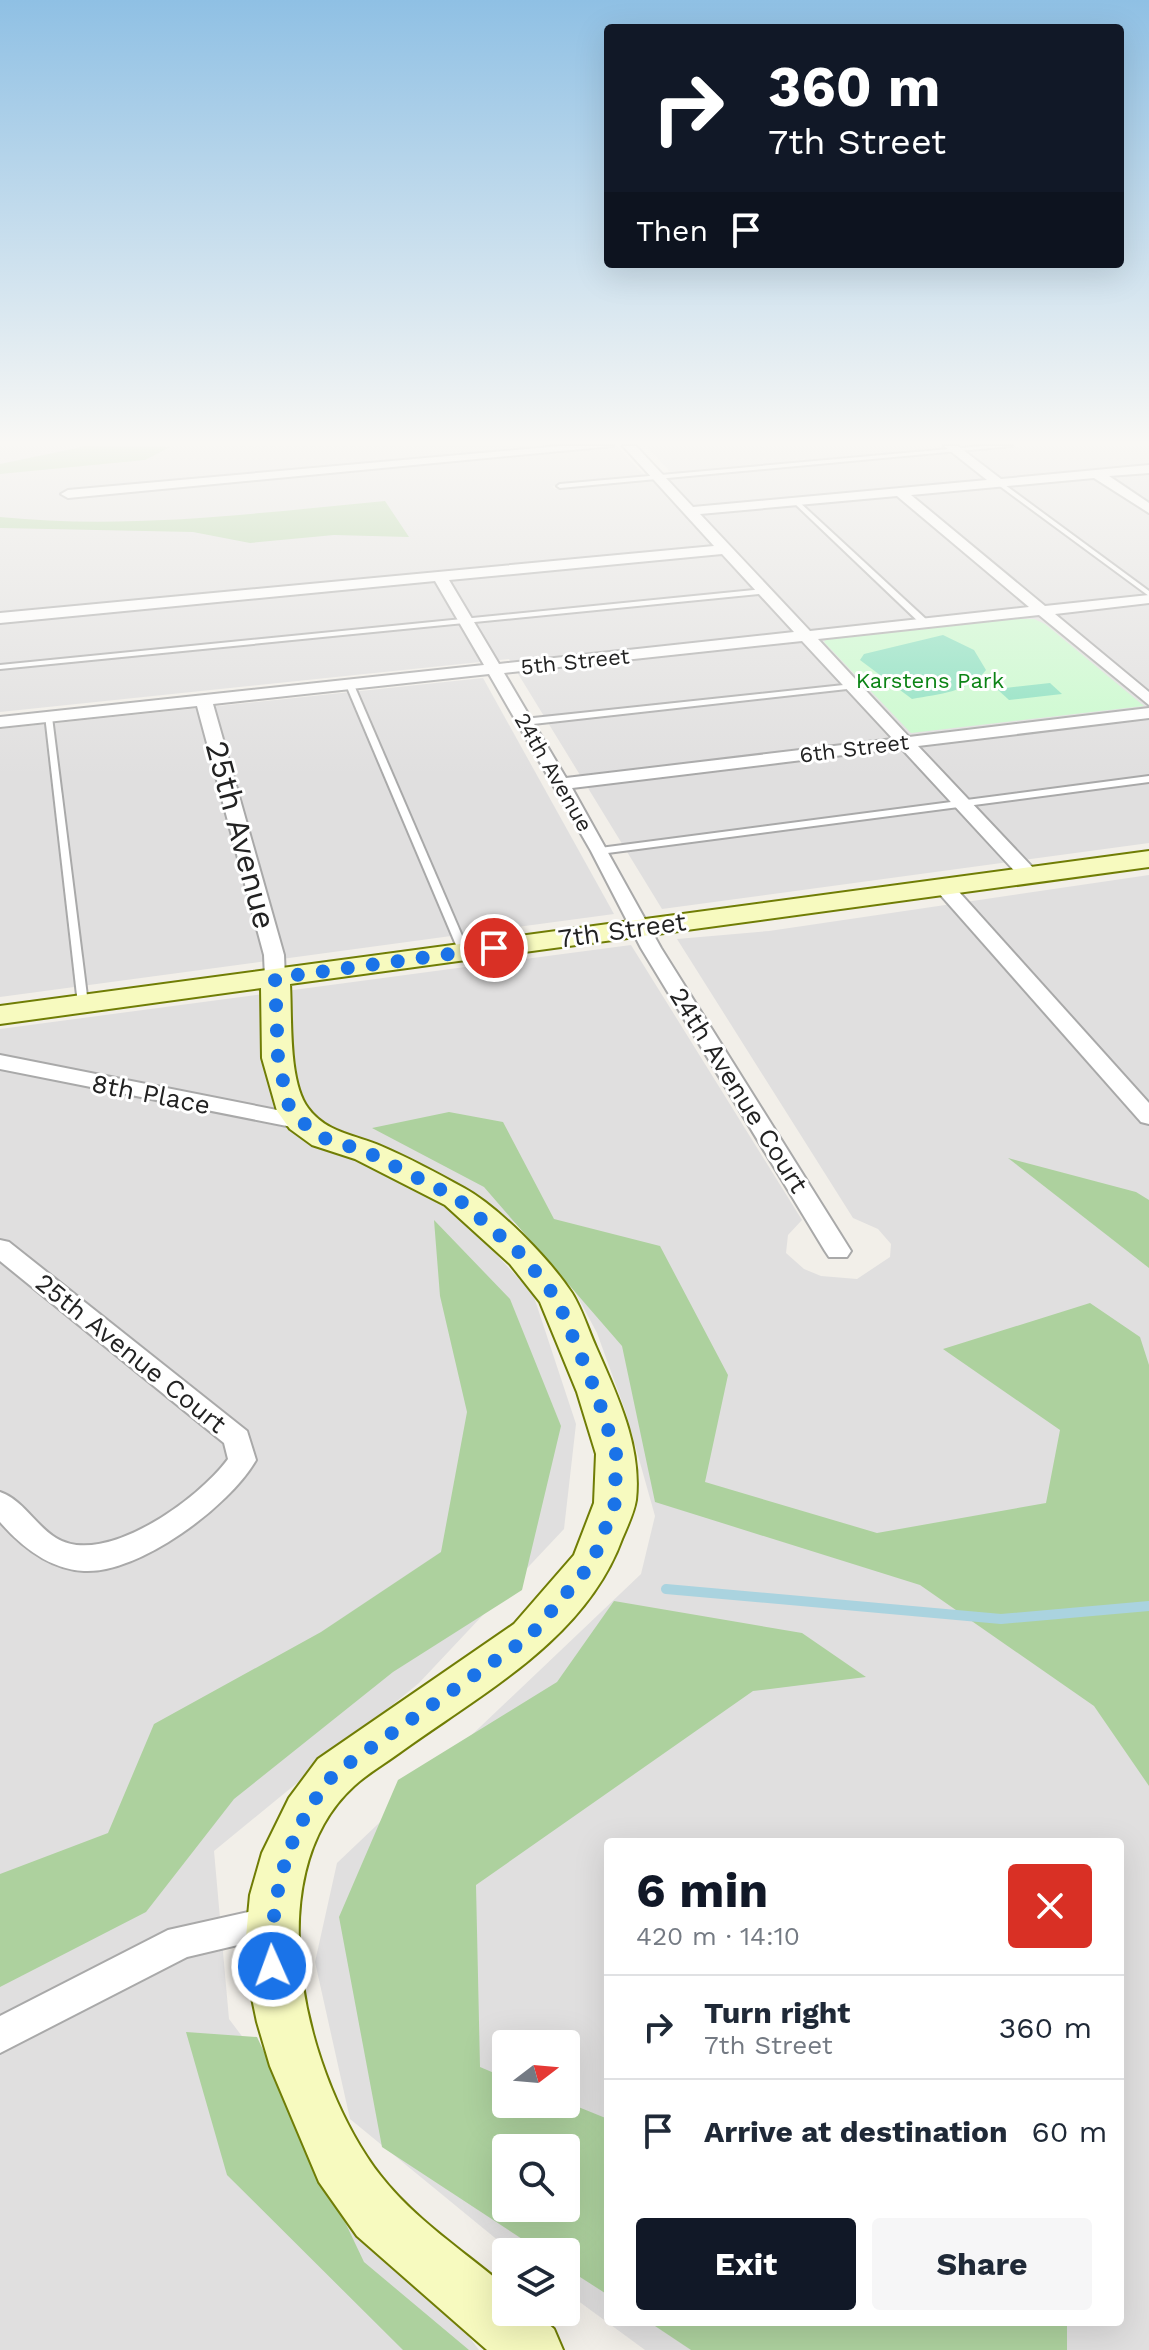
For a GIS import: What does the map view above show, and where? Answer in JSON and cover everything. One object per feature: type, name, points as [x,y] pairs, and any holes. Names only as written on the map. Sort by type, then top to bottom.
[{"type":"street","points":[[0,618],[657,556]]},
{"type":"street","points":[[731,556],[1029,875]]},
{"type":"street","points":[[975,556],[1149,700]]},
{"type":"street","name":"24th Avenue","points":[[440,577],[642,928]]},
{"type":"street","name":"5th Street","points":[[0,722],[1040,611],[1149,596]]},
{"type":"street","name":"25th Avenue","points":[[204,700],[274,955],[283,1085],[288,1104],[302,1122]]},
{"type":"street","name":"6th Street","points":[[560,784],[1149,713]]},
{"type":"street","name":"7th Street","points":[[0,1015],[1149,859]]},
{"type":"street","points":[[944,887],[1149,1117]]},
{"type":"street","name":"24th Avenue Court","points":[[642,928],[838,1251]]},
{"type":"street","name":"8th Place","points":[[0,1062],[302,1122]]},
{"type":"street","points":[[302,1122],[324,1138],[367,1152],[457,1198],[523,1256],[557,1299],[596,1392],[616,1454],[615,1503],[592,1563],[530,1636],[335,1773],[311,1802],[292,1839],[271,1923],[278,2012],[293,2062],[329,2141],[371,2209],[533,2350]]},
{"type":"street","name":"25th Avenue Court","points":[[0,1248],[237,1438],[242,1460],[220,1489],[145,1541],[121,1554],[98,1559],[78,1560],[53,1552],[0,1503]]},
{"type":"street","points":[[0,2035],[181,1942],[271,1923]]},
{"type":"lane","points":[[853,556],[925,623]]},
{"type":"lane","points":[[1095,556],[1149,596]]},
{"type":"lane","points":[[0,667],[765,591]]},
{"type":"lane","points":[[350,685],[464,952]]},
{"type":"lane","points":[[524,722],[853,686]]},
{"type":"lane","points":[[48,717],[83,1004]]},
{"type":"lane","points":[[600,851],[1149,779]]},
{"type":"shaded area","points":[[0,556],[1149,556],[1149,843],[662,909],[509,659],[0,712]]},
{"type":"shaded area","points":[[483,678],[614,914],[0,997],[0,729]]},
{"type":"shaded area","points":[[1149,875],[1149,2350],[645,2350],[612,2326],[1124,2326],[1124,1838],[604,1838],[604,2320],[580,2302],[580,2238],[495,2238],[350,2119],[315,1962],[337,1863],[641,1574],[655,1516],[626,1413],[597,1333],[552,1249],[473,1194],[396,1151],[352,1157],[454,1209],[533,1294],[576,1424],[564,1529],[419,1683],[214,1851],[229,2019],[479,2350],[0,2350],[0,1029],[631,945],[802,1220],[788,1235],[786,1253],[804,1269],[821,1276],[857,1279],[890,1257],[891,1244],[878,1229],[853,1218],[677,939],[769,931]]},
{"type":"green space","name":"Karstens Park","points":[[1034,619],[1045,624],[1144,706],[911,733],[824,642],[827,638]]},
{"type":"green space","points":[[943,635],[974,650],[986,670],[971,683],[953,691],[912,699],[860,660],[864,654]]},
{"type":"green space","points":[[1050,683],[1062,694],[1009,700],[997,689]]},
{"type":"green space","points":[[449,1112],[503,1122],[554,1219],[660,1246],[728,1375],[705,1482],[877,1533],[1046,1503],[1060,1430],[943,1349],[1090,1303],[1140,1337],[1149,1365],[1149,1786],[1094,1706],[920,1585],[655,1502],[622,1346],[484,1187],[372,1128]]},
{"type":"green space","points":[[1008,1158],[1136,1192],[1149,1200],[1149,1268]]},
{"type":"green space","points":[[434,1220],[510,1299],[561,1426],[522,1590],[393,1672],[234,1799],[146,1912],[0,1987],[0,1874],[108,1833],[154,1724],[321,1632],[441,1552],[467,1412],[440,1296]]},
{"type":"green space","points":[[614,1601],[802,1633],[866,1677],[753,1691],[476,1885],[480,2067],[492,2072],[492,2118],[580,2118],[580,2108],[604,2117],[604,2292],[580,2277],[580,2238],[521,2238],[496,2222],[580,2222],[580,2134],[492,2134],[492,2219],[382,2147],[339,1917],[398,1780],[557,1682]]},
{"type":"green space","points":[[186,2032],[257,2037],[364,2262],[469,2350],[403,2350],[227,2175]]},
{"type":"green space","points":[[655,2326],[1067,2326],[1067,2350],[691,2350]]},
{"type":"waterway","points":[[666,1589],[1001,1619],[1149,1606]]},
{"type":"route","points":[[272,1966],[271,1923],[279,1882],[292,1839],[311,1802],[335,1773],[530,1636],[592,1563],[615,1503],[616,1454],[596,1392],[557,1299],[540,1277],[523,1256],[457,1198],[367,1152],[324,1138],[302,1122],[288,1104],[283,1085],[278,1058],[275,978],[494,948]]}]
